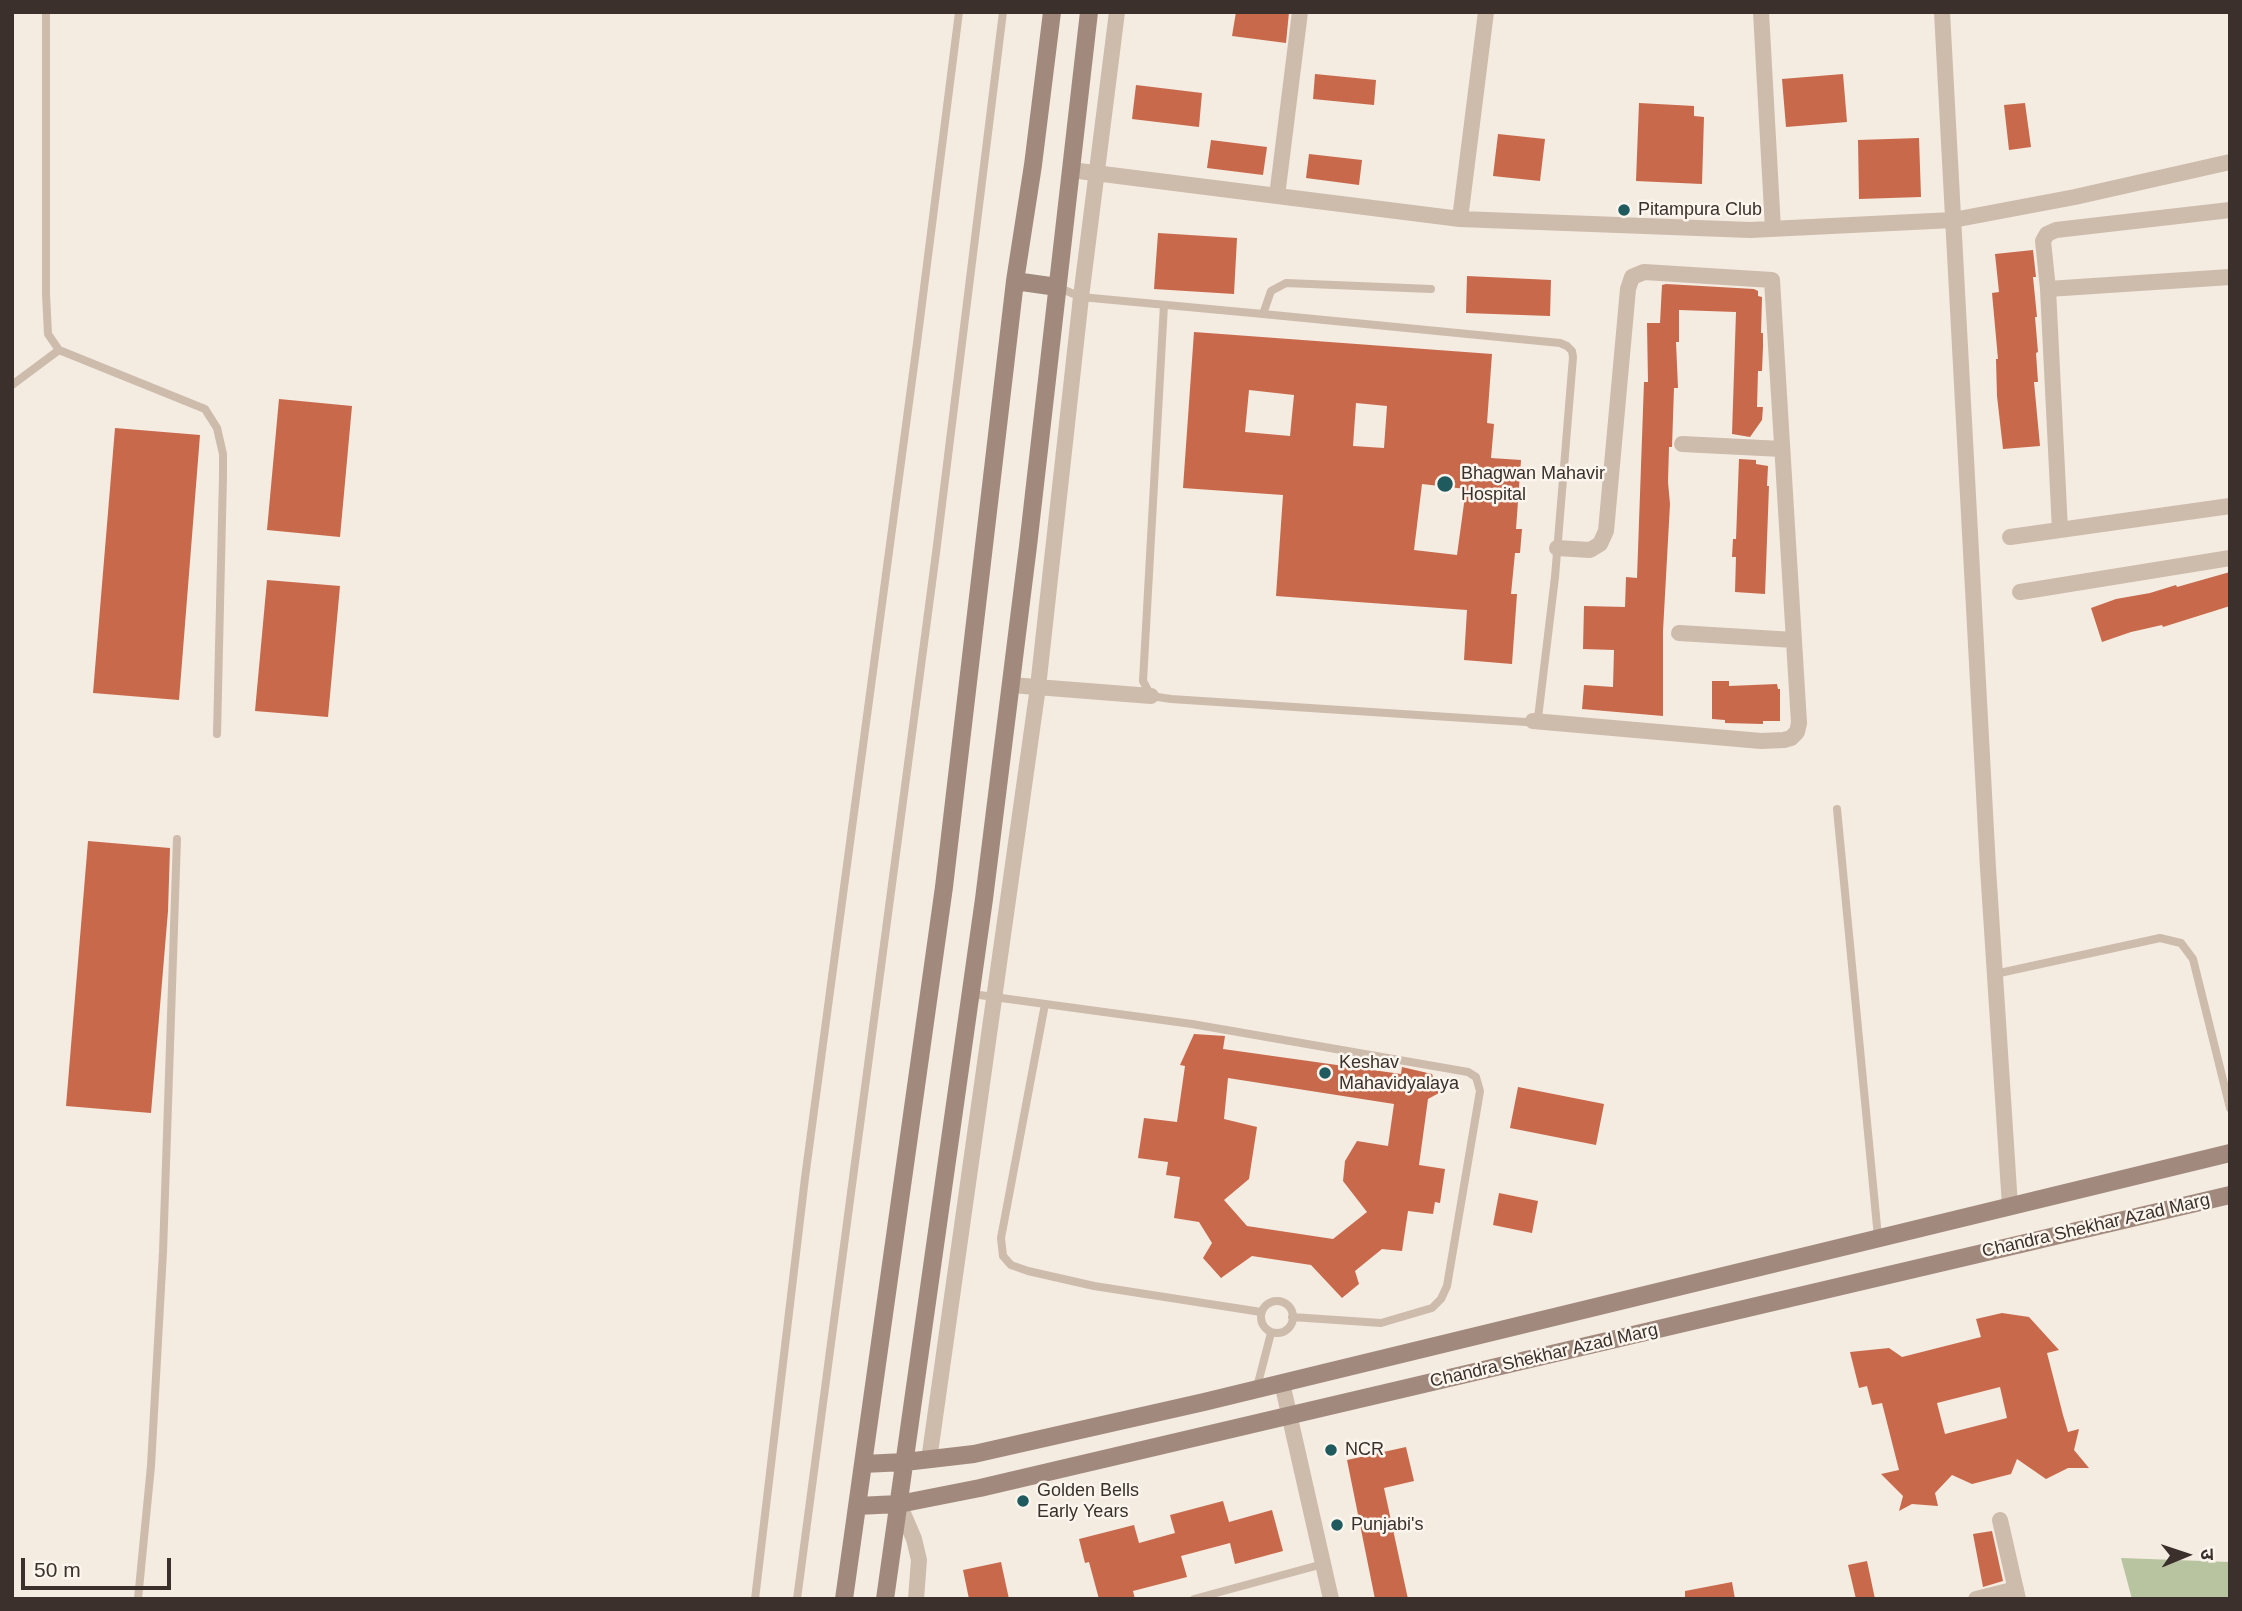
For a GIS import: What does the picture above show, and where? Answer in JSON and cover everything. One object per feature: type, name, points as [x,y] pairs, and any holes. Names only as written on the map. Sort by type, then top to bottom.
[{"type":"main road","points":[[844,1599],[944,887],[1015,281],[1052,12]]},
{"type":"main road","points":[[885,1599],[971,994],[1011,685],[1089,12]]},
{"type":"main road","points":[[1015,281],[1057,287]]},
{"type":"main road","name":"Chandra Shekhar Azad Marg","points":[[863,1464],[974,1454],[1257,1389],[2230,1153]]},
{"type":"main road","name":"Chandra Shekhar Azad Marg","points":[[857,1506],[899,1504],[980,1488],[2230,1195]]},
{"type":"street","points":[[929,1460],[1038,687],[1081,297],[1117,12]]},
{"type":"street","points":[[1277,196],[1300,12]]},
{"type":"street","points":[[1460,219],[1486,12]]},
{"type":"street","points":[[1761,12],[1773,229]]},
{"type":"street","points":[[1942,12],[2010,1206]]},
{"type":"street","points":[[1071,170],[1460,219],[1750,230],[1953,220],[2230,162]]},
{"type":"street","points":[[2045,202],[2047,234],[2042,247],[2048,289],[2060,530]]},
{"type":"street","points":[[2047,234],[2056,230],[2230,210]]},
{"type":"street","points":[[1533,721],[1760,741],[1784,740],[1797,732],[1799,723],[1772,280],[1644,272],[1632,277],[1628,289],[1606,531],[1600,544],[1590,550],[1557,548]]},
{"type":"street","points":[[2048,289],[2230,277]]},
{"type":"street","points":[[1682,444],[1782,449]]},
{"type":"street","points":[[2010,537],[2230,506]]},
{"type":"street","points":[[2020,592],[2230,558]]},
{"type":"street","points":[[1679,634],[1794,640]]},
{"type":"street","points":[[1011,685],[1151,696]]},
{"type":"street","points":[[1282,1383],[1331,1599]]},
{"type":"street","points":[[899,1504],[914,1539],[919,1560],[916,1599]]},
{"type":"street","points":[[1976,1599],[2017,1594],[2000,1520]]},
{"type":"lane","points":[[46,12],[48,334],[59,350],[205,409],[217,428],[223,454],[217,734]]},
{"type":"lane","points":[[755,1599],[814,1111],[959,12]]},
{"type":"lane","points":[[797,1599],[934,567],[1003,12]]},
{"type":"lane","points":[[1263,314],[1271,291],[1286,283],[1431,289]]},
{"type":"lane","points":[[1057,287],[1081,297],[1560,343],[1567,346],[1572,351],[1573,358],[1557,548],[1538,718],[1533,721],[1151,696],[1143,681],[1164,305]]},
{"type":"lane","points":[[12,385],[59,350]]},
{"type":"lane","points":[[1838,809],[1878,1237]]},
{"type":"lane","points":[[138,1599],[152,1466],[163,1252],[177,839]]},
{"type":"lane","points":[[1995,974],[2160,938],[2180,943],[2193,958],[2230,1108]]},
{"type":"lane","points":[[971,994],[1192,1024],[1468,1072],[1476,1077],[1478,1103],[1447,1286],[1441,1299],[1432,1308],[1381,1323],[1292,1317]]},
{"type":"lane","points":[[1045,1004],[1002,1238],[1003,1256],[1011,1265],[1028,1271],[1094,1286],[1261,1312]]},
{"type":"lane","points":[[1279,1301],[1288,1307],[1292,1322],[1286,1330],[1271,1333],[1264,1327],[1261,1312],[1268,1304],[1279,1301]]},
{"type":"lane","points":[[1257,1389],[1271,1333]]},
{"type":"lane","points":[[1194,1599],[1323,1564]]},
{"type":"green space","points":[[2121,1558],[2230,1562],[2230,1599],[2132,1599]]},
{"type":"building","points":[[1236,12],[1289,12],[1286,43],[1232,36]]},
{"type":"building","points":[[1315,74],[1376,80],[1374,105],[1313,99]]},
{"type":"building","points":[[1843,74],[1847,122],[1786,127],[1782,79]]},
{"type":"building","points":[[1136,85],[1202,93],[1199,127],[1132,119]]},
{"type":"building","points":[[1639,103],[1694,106],[1694,116],[1704,117],[1702,184],[1636,181]]},
{"type":"building","points":[[2025,103],[2031,147],[2009,150],[2004,105]]},
{"type":"building","points":[[1498,134],[1545,139],[1540,181],[1493,176]]},
{"type":"building","points":[[1919,138],[1921,197],[1859,199],[1858,140]]},
{"type":"building","points":[[1211,140],[1267,147],[1263,175],[1207,168]]},
{"type":"building","points":[[1309,154],[1362,160],[1359,185],[1306,178]]},
{"type":"building","points":[[1158,233],[1237,238],[1234,294],[1154,289]]},
{"type":"building","points":[[2033,250],[2038,352],[2038,382],[2034,382],[2040,446],[2003,449],[1997,396],[1998,359],[1992,293],[1999,292],[1995,254]]},
{"type":"building","points":[[1467,276],[1551,280],[1550,316],[1466,313]]},
{"type":"building","points":[[1662,285],[1758,291],[1758,296],[1762,297],[1763,347],[1762,371],[1758,371],[1757,407],[1763,407],[1762,420],[1750,437],[1732,434],[1736,312],[1679,310],[1679,342],[1676,342],[1678,388],[1674,388],[1672,447],[1669,447],[1670,504],[1663,631],[1663,716],[1582,709],[1584,685],[1613,687],[1614,650],[1583,649],[1584,606],[1625,607],[1626,577],[1637,578],[1644,382],[1648,382],[1647,323],[1660,323]]},
{"type":"building","points":[[1194,332],[1492,354],[1487,423],[1494,424],[1491,458],[1521,460],[1516,529],[1522,529],[1520,553],[1515,553],[1511,594],[1517,594],[1512,664],[1464,660],[1467,610],[1276,596],[1283,495],[1183,488]],"holes":[[[1249,390],[1294,395],[1290,436],[1245,432]],[[1356,403],[1387,406],[1384,448],[1353,446]],[[1422,484],[1466,489],[1457,555],[1414,550]]]},
{"type":"building","points":[[279,399],[352,406],[340,537],[267,530]]},
{"type":"building","points":[[115,428],[200,435],[179,700],[93,693]]},
{"type":"building","points":[[1739,459],[1756,460],[1756,464],[1768,466],[1765,594],[1735,592],[1736,557],[1732,557],[1733,539],[1736,539]]},
{"type":"building","points":[[2230,572],[2230,606],[2102,642],[2091,608],[2116,599],[2176,585],[2177,587]]},
{"type":"building","points":[[267,580],[340,586],[328,717],[255,711]]},
{"type":"building","points":[[1712,681],[1729,681],[1729,686],[1777,684],[1780,689],[1780,721],[1763,721],[1763,724],[1725,723],[1725,720],[1712,719]]},
{"type":"building","points":[[88,841],[170,848],[168,911],[151,1113],[66,1106]]},
{"type":"building","points":[[1194,1034],[1225,1036],[1223,1049],[1401,1074],[1402,1067],[1432,1074],[1439,1093],[1428,1099],[1419,1165],[1445,1169],[1440,1203],[1435,1202],[1433,1214],[1408,1211],[1402,1251],[1382,1249],[1355,1271],[1359,1284],[1342,1298],[1311,1265],[1252,1256],[1221,1278],[1203,1258],[1212,1243],[1199,1222],[1174,1218],[1180,1177],[1166,1175],[1168,1162],[1138,1158],[1144,1118],[1177,1122],[1185,1066],[1180,1065]],"holes":[[[1228,1078],[1394,1104],[1388,1146],[1357,1141],[1345,1161],[1343,1181],[1367,1212],[1333,1239],[1247,1226],[1224,1200],[1249,1179],[1257,1127],[1224,1119]]]},
{"type":"building","points":[[1518,1087],[1604,1104],[1596,1145],[1510,1128]]},
{"type":"building","points":[[1499,1193],[1538,1201],[1532,1233],[1493,1225]]},
{"type":"building","points":[[2002,1313],[2029,1317],[2059,1350],[2047,1353],[2068,1432],[2079,1429],[2074,1450],[2089,1468],[2068,1468],[2046,1479],[2017,1459],[2011,1474],[1972,1484],[1952,1475],[1935,1493],[1938,1506],[1912,1504],[1899,1511],[1903,1496],[1881,1474],[1899,1470],[1882,1403],[1872,1405],[1867,1386],[1859,1388],[1850,1352],[1889,1348],[1902,1357],[1981,1337],[1976,1319]],"holes":[[[2000,1387],[2007,1418],[1945,1434],[1937,1403]]]},
{"type":"building","points":[[1406,1447],[1414,1481],[1384,1488],[1408,1599],[1375,1599],[1347,1460]]},
{"type":"building","points":[[1223,1501],[1229,1522],[1272,1510],[1283,1551],[1235,1564],[1230,1543],[1181,1556],[1187,1577],[1133,1591],[1135,1599],[1099,1599],[1089,1562],[1085,1563],[1079,1539],[1134,1525],[1139,1543],[1175,1533],[1170,1515]]},
{"type":"building","points":[[1992,1531],[2003,1581],[1983,1587],[1973,1534]]},
{"type":"building","points":[[1867,1561],[1875,1599],[1856,1599],[1848,1565]]},
{"type":"building","points":[[1001,1562],[1009,1599],[969,1599],[963,1570]]},
{"type":"building","points":[[1732,1582],[1735,1599],[1685,1599],[1685,1591]]},
{"type":"place","name":"Pitampura Club","points":[[1624,210]]},
{"type":"place","name":"Bhagwan Mahavir Hospital","points":[[1445,484]]},
{"type":"place","name":"Keshav Mahavidyalaya","points":[[1325,1073]]},
{"type":"place","name":"NCR","points":[[1331,1450]]},
{"type":"place","name":"Golden Bells Early Years","points":[[1023,1501]]},
{"type":"place","name":"Punjabi's","points":[[1337,1525]]}]
